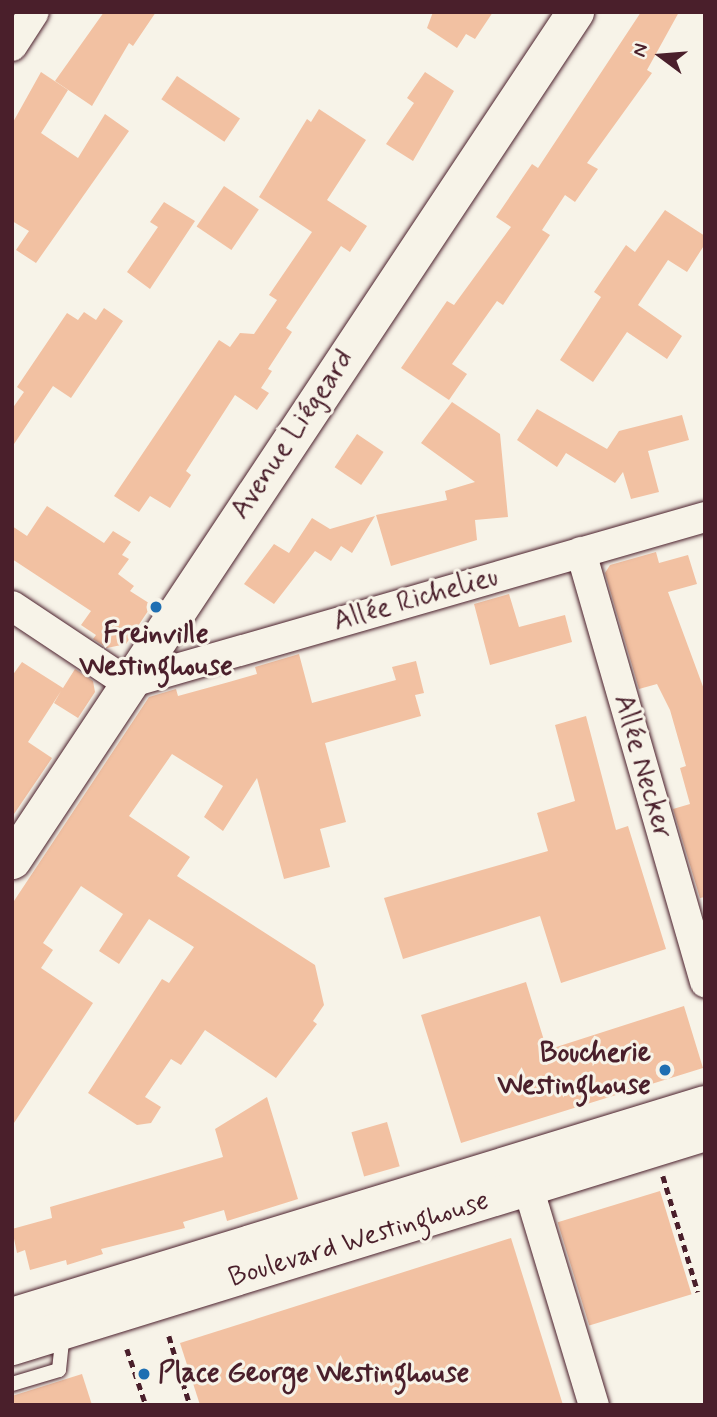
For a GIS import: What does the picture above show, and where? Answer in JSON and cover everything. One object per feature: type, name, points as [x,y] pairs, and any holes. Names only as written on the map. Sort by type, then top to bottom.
[{"type":"main road","name":"Boulevard Westinghouse","points":[[12,1317],[705,1105]]},
{"type":"main road","name":"Boulevard Westinghouse","points":[[12,1346],[705,1132]]},
{"type":"street","points":[[12,46],[34,12]]},
{"type":"street","name":"Avenue Liégeard","points":[[12,860],[575,12]]},
{"type":"street","name":"Allée Richelieu","points":[[128,683],[705,517]]},
{"type":"street","name":"Allée Necker","points":[[582,552],[705,982]]},
{"type":"street","points":[[12,606],[128,683]]},
{"type":"street","points":[[528,1187],[594,1405]]},
{"type":"lane","points":[[12,1384],[59,1370],[63,1330]]},
{"type":"path","points":[[655,1148],[698,1292]]},
{"type":"path","points":[[169,1336],[190,1405]]},
{"type":"path","points":[[127,1349],[146,1405]]},
{"type":"building","points":[[104,12],[156,12],[133,46],[129,43],[92,106],[55,81]]},
{"type":"building","points":[[433,12],[493,12],[475,39],[466,34],[457,48],[427,28]]},
{"type":"building","points":[[641,12],[679,12],[647,70],[652,73],[587,163],[598,169],[575,202],[565,195],[542,230],[550,235],[503,305],[497,301],[452,364],[467,374],[449,400],[401,368],[447,301],[454,305],[511,227],[496,217],[532,164],[538,168]]},
{"type":"building","points":[[41,72],[68,90],[41,133],[78,158],[105,114],[129,131],[36,263],[16,250],[29,231],[12,221],[12,124]]},
{"type":"building","points":[[425,72],[454,91],[413,161],[386,144],[414,103],[407,98]]},
{"type":"building","points":[[177,76],[240,118],[224,142],[161,99]]},
{"type":"building","points":[[319,109],[366,140],[327,200],[367,226],[350,252],[341,246],[286,328],[292,332],[268,369],[272,371],[261,388],[269,393],[257,410],[235,395],[186,471],[191,475],[170,508],[150,496],[139,512],[114,496],[219,340],[230,347],[240,333],[254,334],[277,300],[269,295],[312,232],[259,197],[307,119],[311,122]]},
{"type":"building","points":[[224,186],[259,209],[231,250],[197,227]]},
{"type":"building","points":[[164,202],[195,221],[150,289],[127,272],[158,227],[150,222]]},
{"type":"building","points":[[665,210],[705,236],[705,244],[687,272],[668,260],[638,305],[682,336],[667,359],[627,332],[593,382],[560,360],[601,297],[594,292],[626,245],[635,252]]},
{"type":"building","points":[[104,308],[123,321],[71,398],[53,386],[12,447],[12,409],[24,392],[17,387],[67,313],[78,320],[84,312],[96,320]]},
{"type":"building","points":[[452,402],[500,434],[508,517],[475,520],[477,540],[391,566],[376,515],[447,500],[445,491],[475,482],[421,443]]},
{"type":"building","points":[[537,409],[607,449],[619,431],[682,415],[689,440],[648,451],[659,492],[631,499],[623,472],[615,483],[566,453],[557,467],[517,440]]},
{"type":"building","points":[[357,434],[384,452],[361,485],[335,467]]},
{"type":"building","points":[[47,506],[104,543],[113,531],[131,542],[122,555],[129,559],[118,574],[134,586],[130,591],[152,605],[126,644],[107,648],[93,639],[96,635],[81,625],[91,611],[12,559],[12,526],[27,536]]},
{"type":"building","points":[[375,516],[352,553],[341,546],[331,561],[315,551],[274,604],[244,584],[274,544],[289,553],[312,518],[330,529]]},
{"type":"building","points":[[656,552],[659,563],[688,555],[697,584],[668,592],[705,692],[705,897],[700,898],[673,809],[690,804],[680,768],[686,766],[670,710],[657,684],[639,689],[605,573],[610,565]]},
{"type":"building","points":[[509,594],[519,627],[565,615],[572,642],[490,665],[474,604]]},
{"type":"building","points":[[299,654],[312,703],[396,680],[392,667],[416,661],[424,693],[415,695],[421,716],[325,743],[346,822],[320,829],[330,867],[284,879],[257,778],[223,831],[204,817],[223,786],[172,754],[129,816],[190,857],[177,876],[315,965],[324,1005],[313,1021],[317,1024],[276,1078],[205,1030],[181,1065],[171,1059],[145,1097],[161,1107],[151,1123],[137,1125],[88,1093],[162,979],[169,983],[194,947],[149,919],[119,964],[99,951],[123,914],[81,886],[43,943],[53,950],[41,968],[93,1003],[12,1126],[12,904],[149,697],[176,689],[178,696],[257,674],[255,667]]},
{"type":"building","points":[[22,662],[63,688],[75,669],[93,681],[95,692],[78,718],[54,703],[61,691],[28,742],[52,758],[12,817],[12,676]]},
{"type":"building","points":[[586,716],[616,830],[628,826],[666,949],[561,983],[540,916],[403,959],[384,898],[548,851],[537,813],[575,801],[555,725]]},
{"type":"building","points":[[526,982],[547,1050],[684,1006],[703,1068],[461,1143],[421,1015]]},
{"type":"building","points":[[267,1097],[298,1199],[227,1221],[224,1210],[183,1222],[185,1228],[101,1249],[103,1254],[67,1265],[66,1260],[30,1270],[25,1250],[17,1253],[12,1229],[52,1218],[50,1207],[223,1157],[215,1129]]},
{"type":"building","points":[[387,1122],[400,1166],[364,1176],[351,1132]]},
{"type":"building","points":[[660,1191],[692,1294],[589,1326],[558,1222]]},
{"type":"building","points":[[511,1238],[563,1405],[200,1405],[180,1343]]},
{"type":"building","points":[[82,1374],[92,1405],[12,1405],[12,1396]]},
{"type":"place","name":"Freinville Westinghouse","points":[[156,607]]},
{"type":"place","name":"Boucherie Westinghouse","points":[[665,1070]]},
{"type":"place","name":"Place George Westinghouse","points":[[144,1374]]}]
